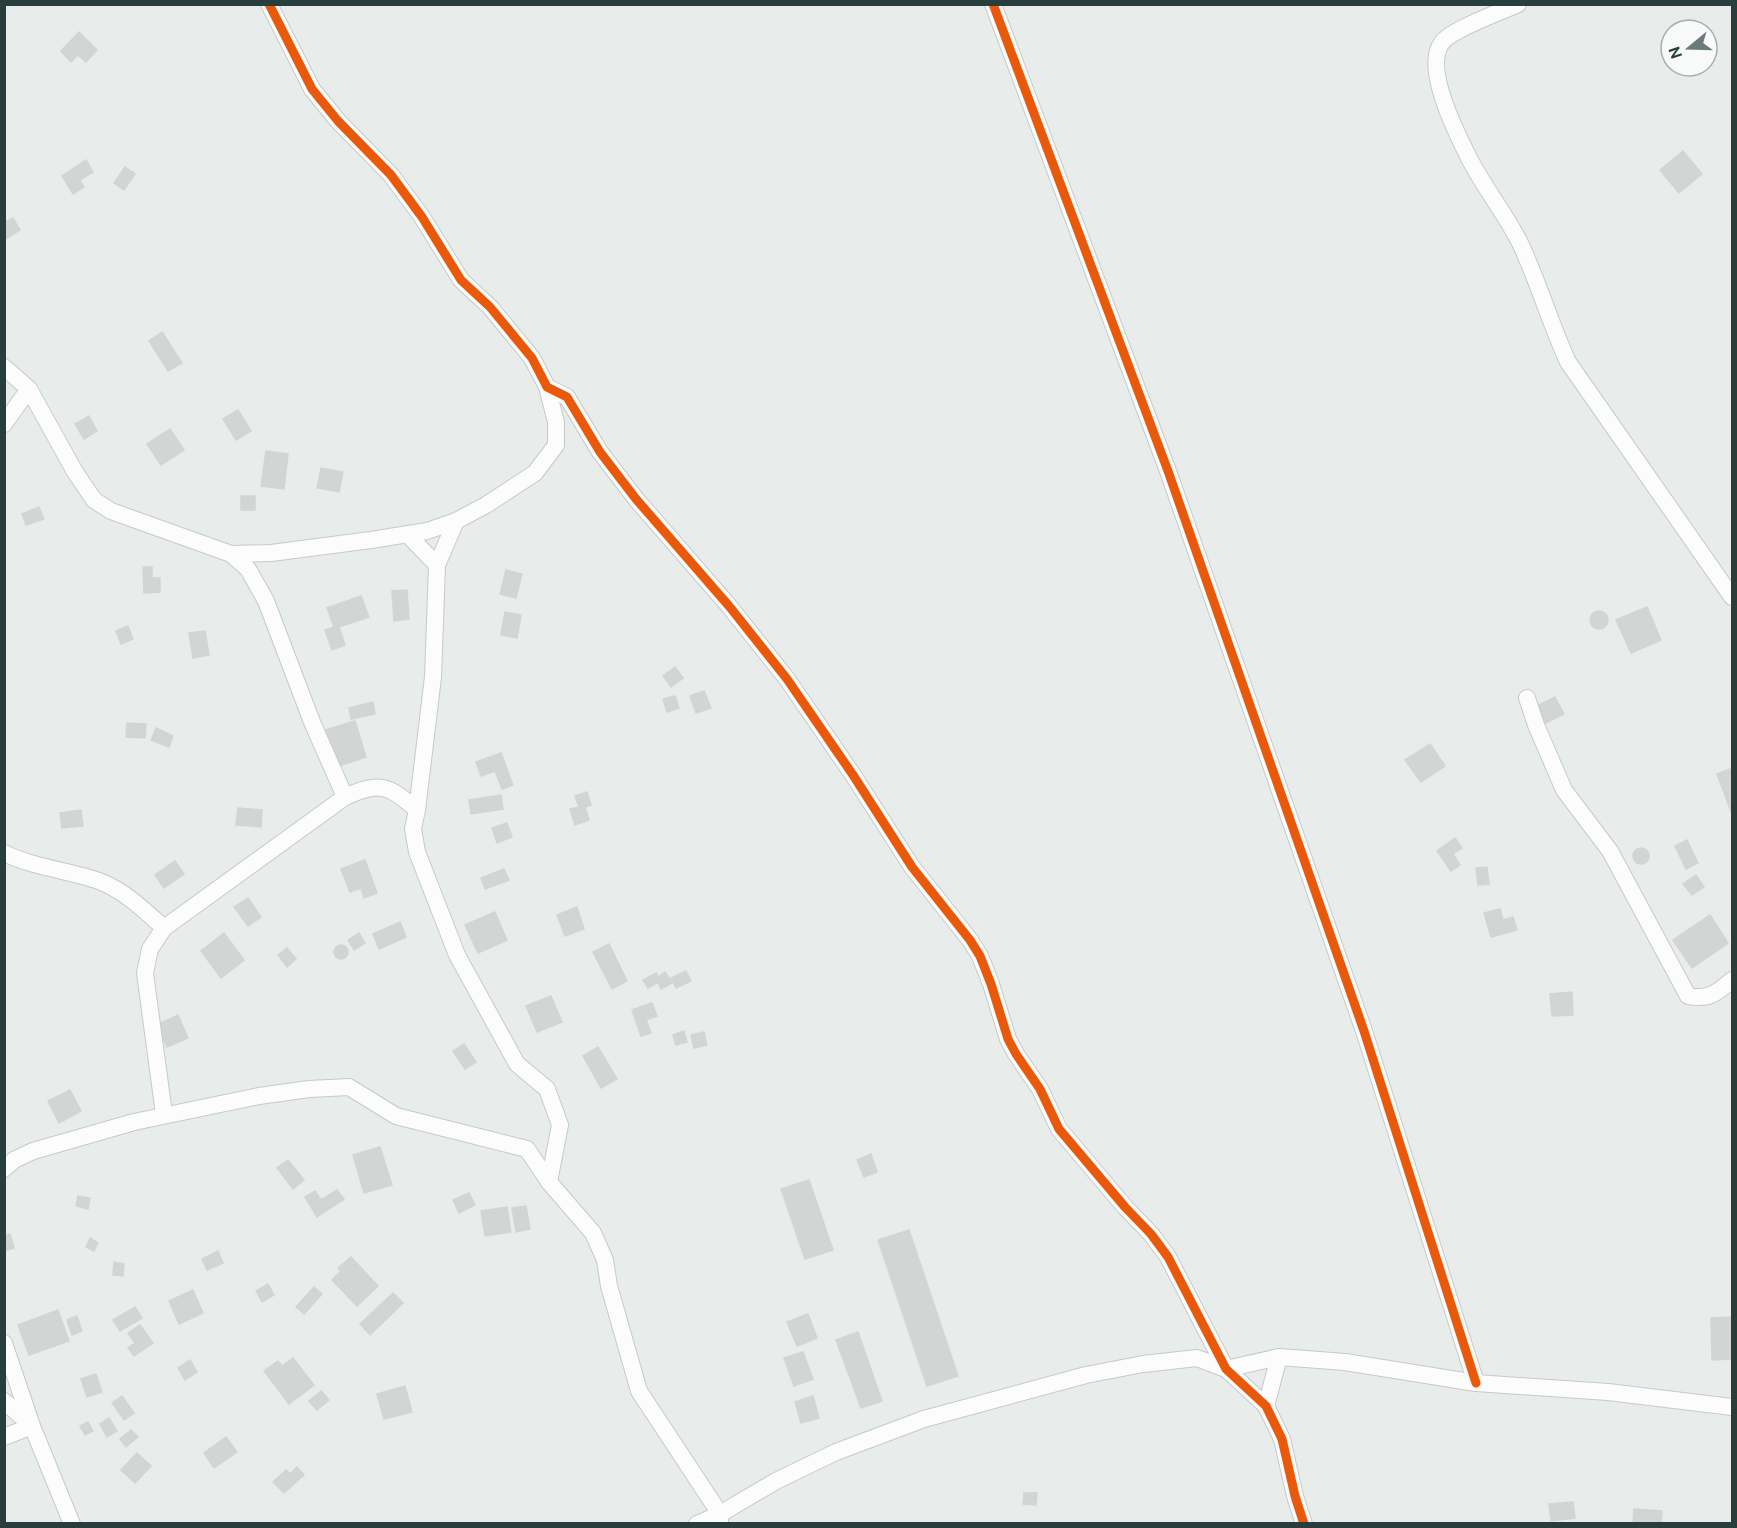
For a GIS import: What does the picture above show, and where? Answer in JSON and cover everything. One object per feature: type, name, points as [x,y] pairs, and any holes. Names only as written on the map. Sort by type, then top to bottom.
[{"type":"street","points":[[4,367],[29,389],[75,472],[94,500],[111,512],[231,554],[271,553],[408,535],[456,521],[486,505],[535,473],[556,445],[556,422],[547,387],[532,358],[490,307],[461,280],[422,217],[392,175],[338,120],[312,89],[269,4]]},
{"type":"street","points":[[993,4],[1168,471],[1364,1030],[1476,1383]]},
{"type":"street","points":[[1518,4],[1453,33],[1441,42],[1436,54],[1437,74],[1445,102],[1466,153],[1506,216],[1520,244],[1568,362],[1732,597]]},
{"type":"street","points":[[547,387],[567,397],[600,452],[636,499],[729,606],[787,679],[853,775],[912,867],[970,940],[980,956],[991,984],[1008,1039],[1021,1063],[1040,1089],[1059,1129],[1117,1198],[1151,1234],[1168,1257],[1226,1369],[1266,1406],[1282,1439],[1304,1524]]},
{"type":"street","points":[[4,424],[29,389]]},
{"type":"street","points":[[456,521],[437,565],[433,677],[413,830],[417,852],[457,954],[517,1064],[547,1089],[560,1125],[549,1182]]},
{"type":"street","points":[[408,535],[437,565]]},
{"type":"street","points":[[231,554],[248,569],[266,601],[312,722],[345,797]]},
{"type":"street","points":[[1527,698],[1564,790],[1610,851],[1688,996],[1701,999],[1717,992],[1732,980]]},
{"type":"street","points":[[164,1114],[144,973],[150,949],[164,928],[345,797],[366,788],[380,787],[401,796],[417,810]]},
{"type":"street","points":[[4,853],[57,871],[99,881],[114,888],[164,928]]},
{"type":"street","points":[[4,1169],[14,1160],[33,1151],[164,1114],[309,1089],[349,1088],[396,1116],[527,1149],[549,1182],[593,1233],[601,1251],[639,1391],[720,1519]]},
{"type":"street","points":[[4,1343],[32,1426],[72,1524]]},
{"type":"street","points":[[1266,1406],[1279,1357]]},
{"type":"street","points":[[697,1524],[720,1519],[776,1481],[836,1452],[924,1419],[1086,1375],[1143,1364],[1197,1358],[1226,1369],[1279,1357],[1345,1362],[1476,1383],[1608,1392],[1732,1407]]},
{"type":"street","points":[[4,1401],[32,1426]]},
{"type":"street","points":[[4,1437],[32,1426]]},
{"type":"building","points":[[79,32],[97,50],[86,62],[78,55],[71,62],[61,51]]},
{"type":"building","points":[[1683,151],[1702,174],[1679,193],[1660,170]]},
{"type":"building","points":[[86,160],[93,172],[80,180],[84,187],[73,194],[62,176]]},
{"type":"building","points":[[125,167],[135,174],[124,190],[114,183]]},
{"type":"building","points":[[13,218],[20,230],[4,240],[4,223]]},
{"type":"building","points":[[162,332],[182,363],[168,371],[149,341]]},
{"type":"building","points":[[238,410],[251,431],[236,440],[223,419]]},
{"type":"building","points":[[89,416],[97,431],[84,439],[75,424]]},
{"type":"building","points":[[170,429],[184,450],[161,465],[147,444]]},
{"type":"building","points":[[266,451],[288,454],[284,489],[261,486]]},
{"type":"building","points":[[321,468],[343,472],[339,492],[317,488]]},
{"type":"building","points":[[241,496],[255,496],[255,510],[241,510]]},
{"type":"building","points":[[39,507],[44,519],[26,525],[22,514]]},
{"type":"building","points":[[143,567],[152,567],[152,578],[160,578],[160,592],[144,593]]},
{"type":"building","points":[[506,570],[522,574],[516,598],[500,594]]},
{"type":"building","points":[[407,590],[409,619],[394,621],[392,591]]},
{"type":"building","points":[[361,596],[369,617],[339,627],[345,645],[332,650],[325,630],[334,627],[327,608]]},
{"type":"building","points":[[1647,607],[1661,640],[1631,653],[1616,620]]},
{"type":"building","points":[[1595,611],[1603,611],[1608,616],[1606,627],[1595,629],[1590,624],[1590,616]]},
{"type":"building","points":[[505,612],[521,615],[517,638],[501,635]]},
{"type":"building","points":[[128,626],[133,639],[121,644],[116,631]]},
{"type":"building","points":[[205,631],[209,655],[193,658],[189,633]]},
{"type":"building","points":[[675,667],[683,678],[671,687],[663,676]]},
{"type":"building","points":[[704,691],[711,708],[696,713],[690,696]]},
{"type":"building","points":[[675,696],[679,708],[667,712],[663,699]]},
{"type":"building","points":[[1555,697],[1564,714],[1546,723],[1537,706]]},
{"type":"building","points":[[373,702],[375,714],[351,719],[349,708]]},
{"type":"building","points":[[355,721],[366,757],[336,767],[325,730]]},
{"type":"building","points":[[127,723],[146,724],[145,738],[126,737]]},
{"type":"building","points":[[156,728],[173,736],[169,747],[151,740]]},
{"type":"building","points":[[1430,744],[1445,766],[1421,782],[1405,760]]},
{"type":"building","points":[[501,753],[513,785],[502,789],[495,771],[481,776],[476,762]]},
{"type":"building","points":[[1730,769],[1732,775],[1732,814],[1717,774]]},
{"type":"building","points":[[587,792],[591,805],[585,807],[589,820],[575,825],[570,809],[579,807],[575,796]]},
{"type":"building","points":[[501,795],[503,809],[471,814],[469,800]]},
{"type":"building","points":[[238,808],[262,810],[261,827],[236,825]]},
{"type":"building","points":[[81,810],[83,826],[62,828],[60,813]]},
{"type":"building","points":[[507,823],[512,837],[497,843],[492,828]]},
{"type":"building","points":[[1455,838],[1462,848],[1453,854],[1460,865],[1451,871],[1437,851]]},
{"type":"building","points":[[1687,840],[1698,863],[1686,869],[1675,846]]},
{"type":"building","points":[[1641,848],[1647,850],[1649,856],[1647,862],[1641,864],[1635,862],[1633,856],[1635,850]]},
{"type":"building","points":[[365,860],[377,893],[364,898],[361,888],[350,892],[341,869]]},
{"type":"building","points":[[175,861],[184,874],[164,888],[155,875]]},
{"type":"building","points":[[1487,867],[1489,884],[1478,885],[1476,868]]},
{"type":"building","points":[[504,869],[509,880],[485,889],[481,878]]},
{"type":"building","points":[[1696,875],[1704,887],[1692,895],[1683,884]]},
{"type":"building","points":[[248,898],[261,917],[248,926],[234,907]]},
{"type":"building","points":[[577,907],[584,929],[565,936],[557,915]]},
{"type":"building","points":[[1500,909],[1503,920],[1513,917],[1517,930],[1491,937],[1484,913]]},
{"type":"building","points":[[495,912],[507,940],[478,953],[465,925]]},
{"type":"building","points":[[1710,915],[1728,943],[1692,968],[1673,940]]},
{"type":"building","points":[[400,922],[406,937],[379,949],[373,934]]},
{"type":"building","points":[[224,933],[244,960],[221,978],[201,951]]},
{"type":"building","points":[[359,933],[365,943],[354,950],[348,940]]},
{"type":"building","points":[[609,944],[627,981],[612,989],[593,952]]},
{"type":"building","points":[[338,945],[344,945],[348,952],[344,959],[338,959],[334,955],[334,949]]},
{"type":"building","points":[[287,948],[296,959],[287,967],[278,955]]},
{"type":"building","points":[[686,971],[691,981],[676,988],[671,978]]},
{"type":"building","points":[[665,972],[672,983],[661,989],[658,982],[648,988],[643,980],[656,973],[658,977]]},
{"type":"building","points":[[1572,992],[1573,1015],[1552,1016],[1550,994]]},
{"type":"building","points":[[551,996],[562,1022],[537,1032],[526,1006]]},
{"type":"building","points":[[652,1003],[657,1016],[646,1020],[651,1033],[641,1036],[632,1010]]},
{"type":"building","points":[[178,1015],[188,1038],[167,1047],[157,1025]]},
{"type":"building","points":[[684,1031],[687,1042],[676,1045],[673,1035]]},
{"type":"building","points":[[704,1032],[707,1045],[694,1048],[691,1035]]},
{"type":"building","points":[[464,1044],[476,1062],[465,1069],[453,1051]]},
{"type":"building","points":[[598,1047],[617,1079],[601,1088],[583,1056]]},
{"type":"building","points":[[70,1090],[81,1111],[59,1123],[48,1101]]},
{"type":"building","points":[[380,1147],[392,1185],[364,1193],[353,1155]]},
{"type":"building","points":[[871,1154],[877,1172],[864,1177],[857,1160]]},
{"type":"building","points":[[288,1160],[304,1180],[293,1189],[277,1168]]},
{"type":"building","points":[[809,1180],[833,1250],[805,1259],[781,1189]]},
{"type":"building","points":[[337,1190],[344,1199],[317,1217],[305,1197],[315,1191],[321,1200]]},
{"type":"building","points":[[469,1193],[475,1205],[459,1213],[453,1200]]},
{"type":"building","points":[[78,1196],[90,1198],[88,1209],[76,1206]]},
{"type":"building","points":[[526,1206],[530,1229],[516,1232],[512,1208]]},
{"type":"building","points":[[507,1207],[511,1232],[485,1236],[481,1211]]},
{"type":"building","points":[[909,1230],[958,1376],[927,1386],[878,1240]]},
{"type":"building","points":[[10,1234],[14,1248],[5,1251],[4,1236]]},
{"type":"building","points":[[90,1238],[98,1243],[94,1251],[86,1247]]},
{"type":"building","points":[[218,1251],[223,1263],[207,1270],[202,1259]]},
{"type":"building","points":[[351,1257],[378,1286],[357,1306],[332,1280],[341,1271],[338,1268]]},
{"type":"building","points":[[114,1262],[124,1264],[123,1276],[113,1275]]},
{"type":"building","points":[[268,1284],[274,1295],[262,1302],[256,1291]]},
{"type":"building","points":[[314,1287],[322,1294],[304,1314],[296,1307]]},
{"type":"building","points":[[193,1290],[203,1313],[179,1324],[169,1301]]},
{"type":"building","points":[[393,1293],[403,1303],[370,1335],[360,1324]]},
{"type":"building","points":[[135,1307],[142,1318],[120,1331],[113,1320]]},
{"type":"building","points":[[58,1310],[69,1341],[29,1355],[18,1325]]},
{"type":"building","points":[[808,1314],[817,1338],[797,1346],[787,1322]]},
{"type":"building","points":[[77,1316],[82,1331],[72,1335],[67,1320]]},
{"type":"building","points":[[1732,1317],[1732,1359],[1712,1360],[1711,1318]]},
{"type":"building","points":[[140,1325],[153,1343],[134,1356],[128,1348],[135,1343],[128,1333]]},
{"type":"building","points":[[858,1332],[882,1401],[861,1408],[836,1340]]},
{"type":"building","points":[[803,1352],[813,1379],[794,1386],[784,1358]]},
{"type":"building","points":[[293,1358],[314,1385],[289,1404],[264,1371],[278,1361],[282,1366]]},
{"type":"building","points":[[190,1360],[197,1372],[185,1380],[178,1368]]},
{"type":"building","points":[[96,1374],[102,1392],[87,1397],[81,1379]]},
{"type":"building","points":[[405,1386],[412,1412],[384,1419],[377,1394]]},
{"type":"building","points":[[321,1391],[329,1400],[317,1410],[309,1401]]},
{"type":"building","points":[[122,1396],[134,1413],[124,1420],[112,1403]]},
{"type":"building","points":[[813,1396],[819,1418],[801,1423],[795,1402]]},
{"type":"building","points":[[109,1418],[117,1431],[107,1437],[100,1424]]},
{"type":"building","points":[[88,1422],[93,1431],[85,1435],[80,1426]]},
{"type":"building","points":[[131,1430],[138,1437],[126,1447],[120,1439]]},
{"type":"building","points":[[226,1437],[237,1452],[214,1468],[204,1453]]},
{"type":"building","points":[[137,1453],[151,1466],[135,1483],[121,1470]]},
{"type":"building","points":[[297,1467],[304,1475],[284,1493],[273,1482],[286,1470],[290,1474]]},
{"type":"building","points":[[1024,1493],[1037,1493],[1036,1505],[1023,1504]]},
{"type":"building","points":[[1573,1502],[1575,1518],[1551,1521],[1549,1504]]},
{"type":"building","points":[[1634,1509],[1662,1511],[1661,1524],[1633,1524]]},
{"type":"cycle path","points":[[269,4],[312,89],[338,121],[391,175],[422,217],[461,280],[490,307],[532,358],[547,387],[567,397],[600,452],[636,499],[729,606],[787,679],[853,775],[912,867],[970,940],[980,956],[991,984],[1008,1039],[1040,1089],[1059,1129],[1151,1234],[1168,1257],[1226,1369],[1266,1406],[1282,1439],[1304,1524]]},
{"type":"cycle path","points":[[993,4],[1168,471],[1364,1031],[1476,1383]]}]
